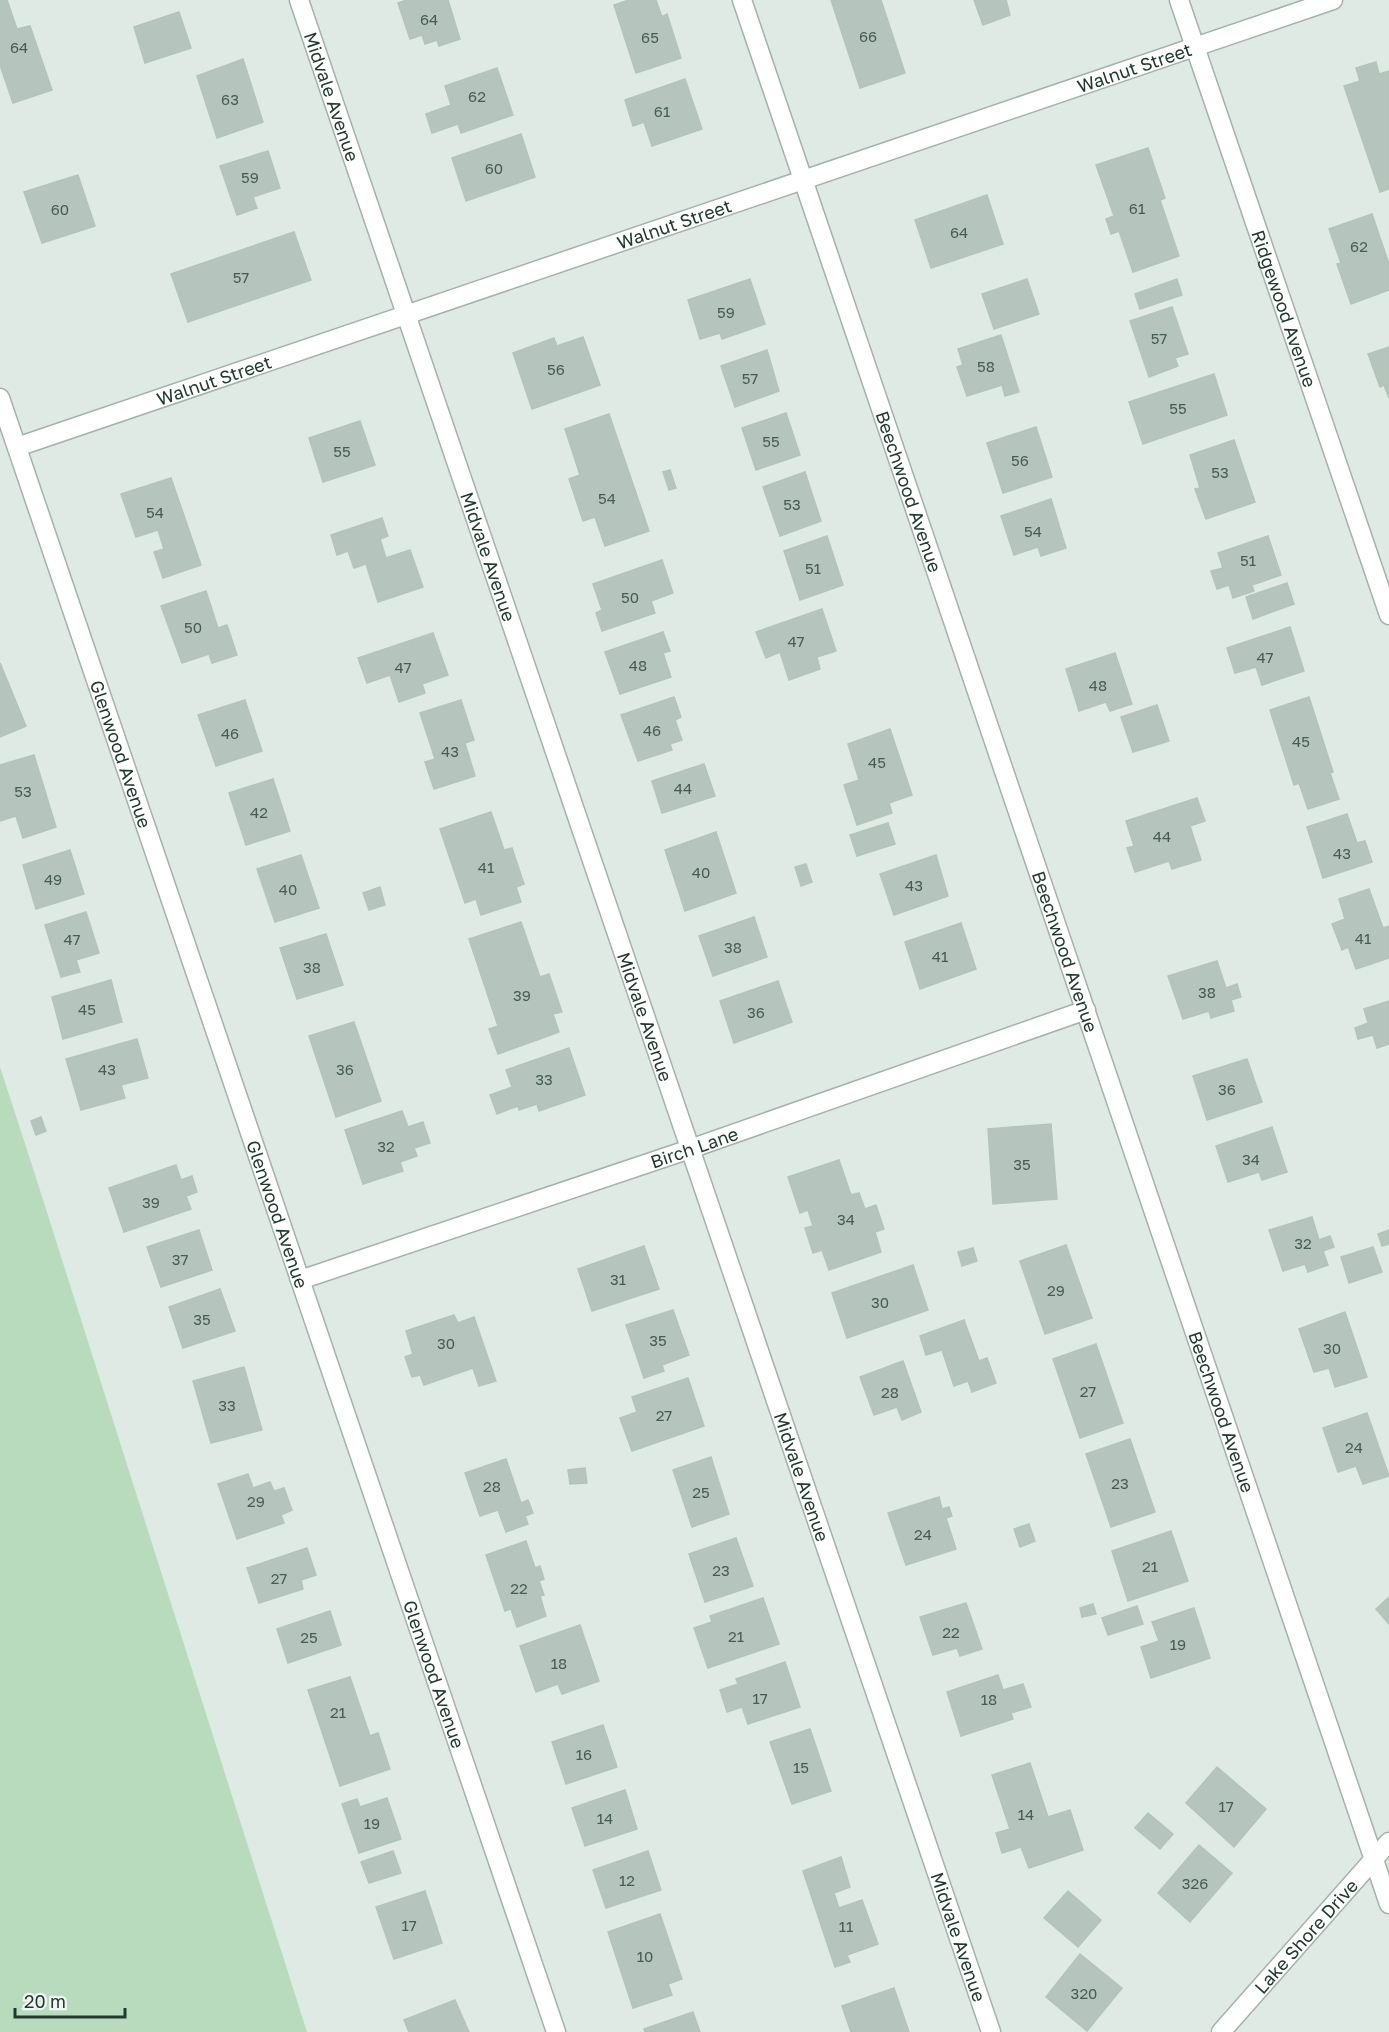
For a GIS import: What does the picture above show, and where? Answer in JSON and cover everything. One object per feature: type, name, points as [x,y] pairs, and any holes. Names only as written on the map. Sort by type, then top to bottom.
[{"type":"street","name":"Midvale Avenue","points":[[299,0],[991,2032]]},
{"type":"street","name":"Beechwood Avenue","points":[[742,0],[1389,1904]]},
{"type":"street","name":"Ridgewood Avenue","points":[[1179,0],[1389,615]]},
{"type":"street","name":"Walnut Street","points":[[17,447],[1333,0]]},
{"type":"street","name":"Glenwood Avenue","points":[[0,398],[556,2032]]},
{"type":"street","name":"Birch Lane","points":[[300,1280],[690,1149],[1086,1010]]},
{"type":"street","name":"Lake Shore Drive","points":[[1221,2032],[1389,1842]]},
{"type":"green space","points":[[0,1067],[32,1165],[307,2032],[0,2032]]},
{"type":"building","points":[[0,0],[7,0],[17,29],[30,26],[52,90],[13,103],[0,65]]},
{"type":"building","points":[[407,0],[448,0],[460,39],[439,46],[437,40],[425,44],[422,35],[410,39],[398,3]]},
{"type":"building","points":[[629,0],[656,0],[662,17],[667,14],[681,58],[636,73],[614,5]]},
{"type":"building","points":[[831,0],[881,0],[905,73],[860,88]]},
{"type":"building","points":[[974,0],[1006,0],[1010,15],[983,25]]},
{"type":"building","points":[[179,12],[191,48],[145,63],[134,27]]},
{"type":"building","points":[[243,59],[263,122],[217,138],[197,76]]},
{"type":"building","points":[[1376,62],[1379,74],[1389,71],[1389,189],[1380,192],[1344,86],[1360,81],[1356,68]]},
{"type":"building","points":[[497,68],[513,115],[461,133],[458,124],[432,133],[426,114],[451,105],[445,86]]},
{"type":"building","points":[[685,79],[702,129],[652,146],[644,122],[633,126],[625,100]]},
{"type":"building","points":[[521,134],[535,177],[466,201],[452,158]]},
{"type":"building","points":[[1148,148],[1165,198],[1160,200],[1179,256],[1133,272],[1119,231],[1111,234],[1106,219],[1114,216],[1096,165]]},
{"type":"building","points":[[268,151],[280,188],[253,197],[257,208],[237,215],[220,166]]},
{"type":"building","points":[[78,175],[95,226],[42,243],[24,192]]},
{"type":"building","points":[[987,195],[1003,244],[931,268],[915,220]]},
{"type":"building","points":[[1372,214],[1389,264],[1389,290],[1351,304],[1337,264],[1341,263],[1329,229]]},
{"type":"building","points":[[294,232],[311,280],[188,322],[171,274]]},
{"type":"building","points":[[750,279],[765,324],[722,339],[720,333],[700,339],[688,300]]},
{"type":"building","points":[[1027,279],[1039,314],[994,329],[982,294]]},
{"type":"building","points":[[1177,279],[1182,295],[1140,309],[1135,294]]},
{"type":"building","points":[[1172,307],[1188,354],[1175,358],[1178,366],[1149,377],[1130,321]]},
{"type":"building","points":[[1001,335],[1019,392],[1005,396],[1002,385],[967,396],[957,367],[963,365],[958,349]]},
{"type":"building","points":[[583,337],[600,385],[532,409],[513,353],[554,338],[557,346]]},
{"type":"building","points":[[1389,347],[1389,398],[1384,385],[1380,387],[1368,354]]},
{"type":"building","points":[[767,350],[779,391],[735,407],[721,366]]},
{"type":"building","points":[[1214,374],[1227,415],[1143,444],[1129,402]]},
{"type":"building","points":[[786,413],[800,455],[756,470],[742,428]]},
{"type":"building","points":[[609,414],[649,531],[605,546],[595,517],[583,521],[569,479],[580,475],[565,429]]},
{"type":"building","points":[[360,421],[375,465],[323,482],[309,438]]},
{"type":"building","points":[[1036,427],[1052,477],[1003,493],[987,443]]},
{"type":"building","points":[[1234,440],[1255,502],[1206,519],[1195,489],[1200,488],[1190,455]]},
{"type":"building","points":[[670,470],[676,488],[669,490],[663,472]]},
{"type":"building","points":[[805,472],[821,521],[780,536],[763,487]]},
{"type":"building","points":[[171,478],[201,565],[163,578],[154,552],[164,549],[158,530],[136,537],[121,494]]},
{"type":"building","points":[[1051,499],[1066,548],[1041,556],[1038,547],[1014,555],[1001,516]]},
{"type":"building","points":[[382,518],[388,536],[380,539],[386,558],[410,550],[423,587],[378,602],[366,564],[354,568],[348,551],[337,555],[331,535]]},
{"type":"building","points":[[827,536],[843,585],[800,600],[784,551]]},
{"type":"building","points":[[1268,536],[1281,575],[1252,585],[1254,591],[1233,598],[1229,585],[1217,589],[1211,571],[1223,568],[1218,553]]},
{"type":"building","points":[[662,560],[673,593],[651,601],[655,613],[602,631],[596,613],[602,610],[593,584]]},
{"type":"building","points":[[1287,583],[1294,604],[1253,619],[1246,597]]},
{"type":"building","points":[[206,591],[218,628],[227,625],[237,655],[212,663],[209,654],[182,663],[161,606]]},
{"type":"building","points":[[822,609],[836,651],[817,657],[820,669],[789,680],[780,652],[766,658],[756,632]]},
{"type":"building","points":[[1290,627],[1304,671],[1262,685],[1256,667],[1235,673],[1227,648]]},
{"type":"building","points":[[663,632],[670,651],[663,653],[671,677],[620,694],[605,652]]},
{"type":"building","points":[[433,633],[448,675],[422,684],[425,693],[399,702],[390,675],[367,683],[358,658]]},
{"type":"building","points":[[1115,653],[1132,704],[1110,711],[1106,702],[1079,711],[1066,669]]},
{"type":"building","points":[[0,663],[26,726],[0,737]]},
{"type":"building","points":[[674,697],[681,717],[675,720],[682,740],[670,744],[672,750],[638,761],[621,715]]},
{"type":"building","points":[[1309,697],[1333,772],[1330,773],[1339,799],[1308,809],[1299,783],[1294,785],[1270,710]]},
{"type":"building","points":[[245,700],[262,751],[216,766],[198,715]]},
{"type":"building","points":[[461,700],[474,740],[465,743],[475,776],[434,789],[425,762],[435,759],[420,713]]},
{"type":"building","points":[[1157,705],[1169,741],[1133,752],[1121,717]]},
{"type":"building","points":[[890,729],[912,795],[889,803],[892,813],[857,825],[844,785],[859,780],[848,744]]},
{"type":"building","points":[[34,755],[56,827],[23,838],[16,816],[0,821],[0,765]]},
{"type":"building","points":[[704,764],[715,796],[662,813],[652,781]]},
{"type":"building","points":[[273,779],[290,831],[246,845],[229,793]]},
{"type":"building","points":[[1197,798],[1205,821],[1190,826],[1201,860],[1172,869],[1169,861],[1135,872],[1127,848],[1134,846],[1126,821]]},
{"type":"building","points":[[491,812],[504,850],[512,848],[524,884],[516,887],[521,902],[481,915],[476,899],[465,903],[440,829]]},
{"type":"building","points":[[1347,814],[1357,843],[1365,841],[1372,862],[1323,878],[1307,827]]},
{"type":"building","points":[[888,823],[895,844],[857,856],[850,835]]},
{"type":"building","points":[[716,832],[736,893],[685,911],[665,850]]},
{"type":"building","points":[[70,850],[84,894],[36,909],[23,865]]},
{"type":"building","points":[[301,855],[319,908],[275,922],[257,869]]},
{"type":"building","points":[[936,855],[948,896],[894,915],[880,874]]},
{"type":"building","points":[[806,864],[812,882],[801,886],[795,867]]},
{"type":"building","points":[[380,887],[385,905],[369,910],[363,893]]},
{"type":"building","points":[[1369,889],[1383,928],[1389,926],[1389,958],[1356,969],[1348,947],[1342,950],[1332,924],[1345,919],[1339,899]]},
{"type":"building","points":[[86,912],[99,953],[76,960],[80,972],[61,977],[45,925]]},
{"type":"building","points":[[754,917],[767,957],[713,976],[699,936]]},
{"type":"building","points":[[521,922],[540,977],[549,974],[562,1012],[553,1014],[559,1032],[498,1054],[489,1029],[498,1026],[469,939]]},
{"type":"building","points":[[961,923],[976,969],[920,989],[905,942]]},
{"type":"building","points":[[326,934],[343,985],[297,999],[280,948]]},
{"type":"building","points":[[1217,961],[1226,988],[1237,984],[1241,997],[1231,1000],[1234,1011],[1211,1018],[1209,1011],[1183,1019],[1168,976]]},
{"type":"building","points":[[111,980],[122,1022],[63,1039],[52,997]]},
{"type":"building","points":[[778,981],[792,1022],[734,1043],[720,1001]]},
{"type":"building","points":[[1389,1001],[1389,1044],[1377,1048],[1373,1035],[1358,1039],[1355,1028],[1368,1023],[1364,1009]]},
{"type":"building","points":[[354,1022],[381,1101],[336,1117],[309,1036]]},
{"type":"building","points":[[137,1039],[148,1078],[121,1085],[125,1098],[81,1110],[66,1059]]},
{"type":"building","points":[[569,1048],[585,1095],[539,1111],[537,1104],[519,1110],[518,1106],[497,1114],[490,1095],[512,1087],[506,1070]]},
{"type":"building","points":[[1247,1059],[1262,1102],[1207,1120],[1193,1076]]},
{"type":"building","points":[[402,1111],[408,1127],[423,1122],[430,1143],[414,1148],[417,1156],[400,1162],[403,1171],[363,1184],[345,1130]]},
{"type":"building","points":[[41,1117],[46,1131],[36,1135],[31,1121]]},
{"type":"building","points":[[1051,1124],[1057,1199],[993,1204],[988,1129]]},
{"type":"building","points":[[1272,1127],[1287,1172],[1262,1180],[1259,1172],[1228,1182],[1216,1146]]},
{"type":"building","points":[[839,1160],[851,1195],[859,1193],[865,1209],[876,1205],[884,1229],[875,1232],[881,1252],[829,1270],[822,1250],[813,1253],[805,1228],[813,1226],[808,1210],[800,1213],[788,1177]]},
{"type":"building","points":[[176,1165],[181,1180],[192,1176],[197,1192],[186,1196],[191,1209],[124,1232],[109,1188]]},
{"type":"building","points":[[1312,1217],[1319,1240],[1330,1236],[1334,1247],[1323,1251],[1328,1265],[1308,1272],[1305,1264],[1283,1271],[1269,1230]]},
{"type":"building","points":[[199,1230],[212,1270],[161,1287],[147,1247]]},
{"type":"building","points":[[1389,1230],[1389,1244],[1382,1246],[1378,1234]]},
{"type":"building","points":[[1066,1245],[1092,1318],[1045,1334],[1020,1261]]},
{"type":"building","points":[[644,1246],[659,1289],[592,1311],[578,1269]]},
{"type":"building","points":[[1373,1247],[1382,1272],[1349,1283],[1341,1257]]},
{"type":"building","points":[[973,1248],[977,1261],[962,1266],[958,1252]]},
{"type":"building","points":[[913,1265],[928,1310],[847,1338],[832,1293]]},
{"type":"building","points":[[220,1289],[235,1331],[183,1348],[169,1307]]},
{"type":"building","points":[[673,1310],[689,1355],[662,1365],[664,1371],[644,1378],[626,1325]]},
{"type":"building","points":[[1345,1312],[1367,1377],[1335,1387],[1329,1368],[1314,1372],[1299,1329]]},
{"type":"building","points":[[454,1315],[458,1323],[474,1317],[496,1381],[479,1386],[473,1368],[424,1385],[420,1375],[412,1377],[405,1357],[413,1354],[406,1331]]},
{"type":"building","points":[[964,1320],[979,1361],[987,1358],[996,1383],[972,1392],[968,1381],[954,1386],[942,1350],[926,1355],[920,1336]]},
{"type":"building","points":[[1096,1344],[1123,1423],[1080,1438],[1053,1359]]},
{"type":"building","points":[[903,1361],[921,1412],[902,1420],[897,1407],[874,1415],[860,1377]]},
{"type":"building","points":[[244,1367],[262,1430],[211,1443],[193,1381]]},
{"type":"building","points":[[688,1378],[704,1426],[632,1451],[620,1418],[637,1412],[632,1397]]},
{"type":"building","points":[[1367,1413],[1389,1476],[1363,1484],[1356,1466],[1338,1472],[1323,1428]]},
{"type":"building","points":[[1130,1439],[1155,1512],[1111,1527],[1086,1454]]},
{"type":"building","points":[[711,1457],[729,1514],[692,1527],[673,1470]]},
{"type":"building","points":[[506,1459],[521,1503],[528,1500],[533,1513],[525,1516],[528,1524],[506,1532],[498,1510],[480,1516],[465,1473]]},
{"type":"building","points":[[585,1468],[587,1483],[570,1484],[568,1470]]},
{"type":"building","points":[[248,1474],[253,1488],[270,1482],[274,1491],[284,1488],[292,1510],[281,1515],[284,1523],[237,1539],[218,1484]]},
{"type":"building","points":[[939,1497],[942,1509],[949,1507],[952,1516],[946,1518],[956,1549],[906,1565],[888,1513]]},
{"type":"building","points":[[1029,1524],[1035,1541],[1020,1547],[1014,1529]]},
{"type":"building","points":[[1171,1531],[1188,1581],[1128,1601],[1112,1551]]},
{"type":"building","points":[[736,1538],[753,1586],[705,1602],[689,1554]]},
{"type":"building","points":[[526,1541],[535,1568],[540,1566],[544,1579],[539,1581],[544,1595],[540,1596],[546,1616],[517,1627],[511,1609],[505,1611],[486,1555]]},
{"type":"building","points":[[307,1548],[316,1575],[301,1580],[303,1589],[259,1603],[247,1568]]},
{"type":"building","points":[[1389,1597],[1389,1624],[1376,1609]]},
{"type":"building","points":[[763,1598],[779,1644],[708,1668],[694,1628],[712,1622],[710,1616]]},
{"type":"building","points":[[966,1603],[982,1649],[960,1656],[957,1648],[933,1655],[920,1617]]},
{"type":"building","points":[[1093,1604],[1096,1614],[1082,1617],[1080,1608]]},
{"type":"building","points":[[1137,1606],[1143,1624],[1108,1635],[1102,1618]]},
{"type":"building","points":[[1194,1608],[1210,1658],[1151,1678],[1141,1647],[1159,1641],[1152,1622]]},
{"type":"building","points":[[330,1611],[341,1645],[288,1663],[277,1629]]},
{"type":"building","points":[[580,1625],[599,1681],[562,1694],[558,1684],[536,1692],[520,1646]]},
{"type":"building","points":[[785,1662],[800,1707],[748,1724],[742,1707],[727,1712],[720,1690],[738,1684],[736,1679]]},
{"type":"building","points":[[998,1675],[1003,1690],[1023,1684],[1031,1707],[1011,1713],[1013,1719],[961,1736],[947,1692]]},
{"type":"building","points":[[350,1677],[370,1736],[378,1733],[390,1769],[340,1786],[308,1690]]},
{"type":"building","points":[[603,1725],[617,1767],[566,1784],[552,1742]]},
{"type":"building","points":[[810,1729],[831,1791],[792,1804],[770,1742]]},
{"type":"building","points":[[1030,1763],[1048,1817],[1070,1810],[1083,1850],[1029,1868],[1021,1847],[1002,1853],[996,1833],[1010,1829],[992,1775]]},
{"type":"building","points":[[1217,1767],[1266,1809],[1234,1847],[1186,1803]]},
{"type":"building","points":[[625,1790],[637,1829],[585,1846],[572,1808]]},
{"type":"building","points":[[387,1798],[401,1839],[359,1853],[342,1804],[357,1799],[360,1807]]},
{"type":"building","points":[[1148,1813],[1173,1834],[1160,1849],[1135,1828]]},
{"type":"building","points":[[1199,1845],[1232,1873],[1190,1922],[1158,1893]]},
{"type":"building","points":[[393,1851],[401,1873],[369,1883],[361,1862]]},
{"type":"building","points":[[648,1851],[661,1890],[606,1908],[593,1870]]},
{"type":"building","points":[[841,1857],[850,1887],[834,1893],[839,1908],[862,1900],[878,1944],[847,1955],[850,1962],[835,1967],[803,1871]]},
{"type":"building","points":[[425,1891],[442,1943],[394,1959],[376,1907]]},
{"type":"building","points":[[1068,1891],[1101,1920],[1078,1947],[1044,1918]]},
{"type":"building","points":[[660,1914],[682,1979],[668,1984],[672,1995],[633,2008],[608,1932]]},
{"type":"building","points":[[1080,1954],[1122,1988],[1087,2031],[1046,1997]]},
{"type":"building","points":[[894,1988],[909,2032],[851,2032],[842,2006]]},
{"type":"building","points":[[455,2000],[469,2032],[409,2032],[404,2020]]},
{"type":"building","points":[[693,2012],[700,2032],[645,2032],[644,2029]]}]
